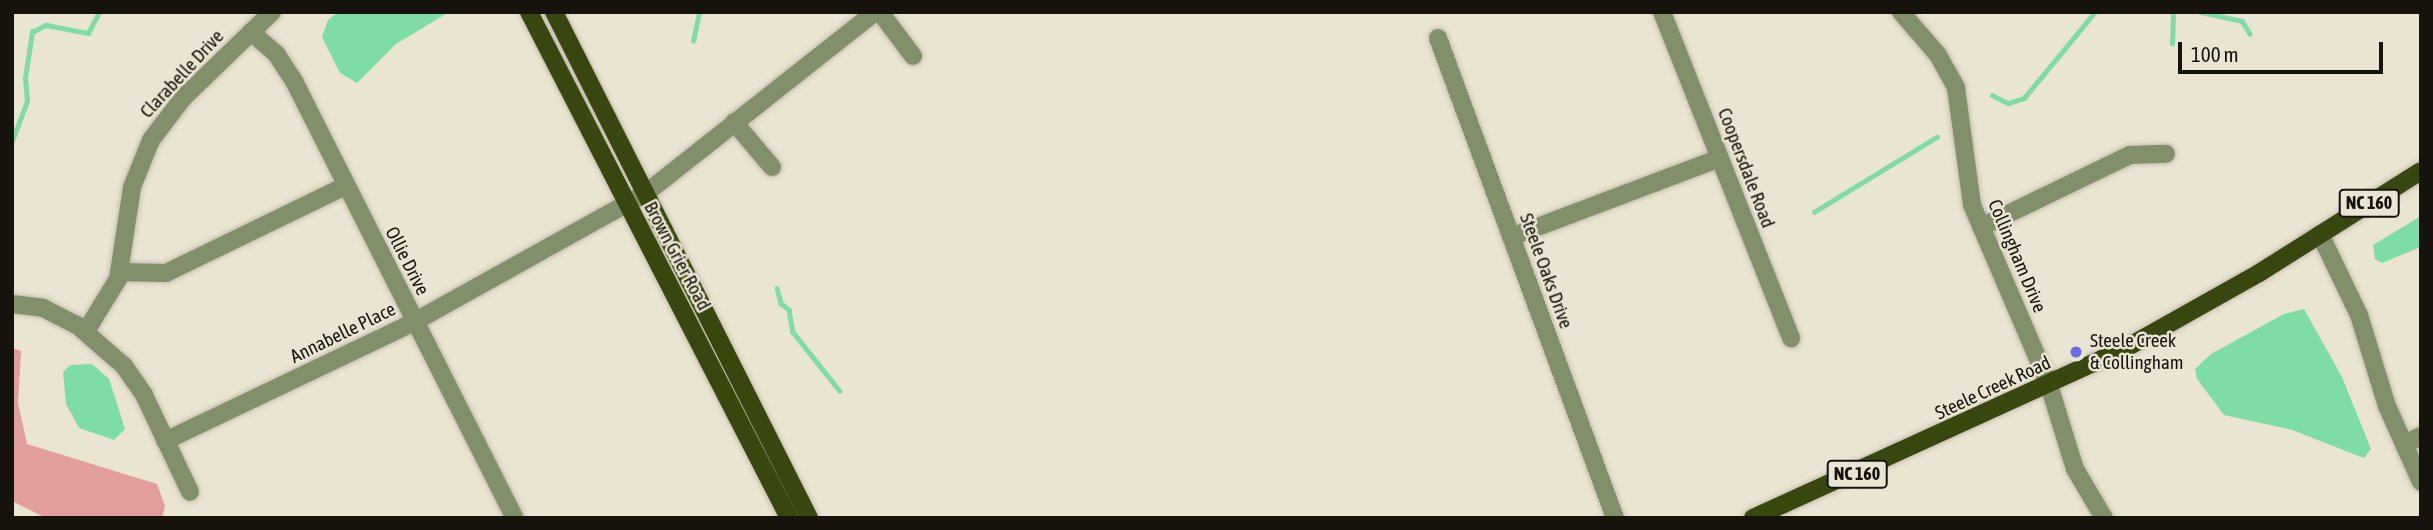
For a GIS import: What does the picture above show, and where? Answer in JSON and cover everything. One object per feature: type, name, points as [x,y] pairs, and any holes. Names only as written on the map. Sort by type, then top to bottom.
[{"type":"main road","name":"Brown Grier Road","points":[[529,12],[789,518]]},
{"type":"main road","points":[[541,12],[571,46]]},
{"type":"main road","name":"Brown Grier Road","points":[[554,12],[809,518]]},
{"type":"main road","name":"Steele Creek Road","points":[[1753,518],[2049,385],[2188,315],[2421,170]]},
{"type":"street","name":"Clarabelle Drive","points":[[86,331],[119,272],[132,187],[150,140],[183,98],[272,12]]},
{"type":"street","name":"Annabelle Place","points":[[166,441],[414,322],[646,193],[875,12]]},
{"type":"street","points":[[880,12],[913,55]]},
{"type":"street","name":"Coopersdale Road","points":[[1662,12],[1791,338]]},
{"type":"street","name":"Collingham Drive","points":[[1901,12],[1938,55],[1956,88],[1965,176],[1982,227],[2049,385],[2075,469],[2104,518]]},
{"type":"street","name":"Ollie Drive","points":[[251,32],[288,70],[515,518]]},
{"type":"street","name":"Steele Oaks Drive","points":[[1438,38],[1615,518]]},
{"type":"street","points":[[734,122],[772,167]]},
{"type":"street","points":[[1982,227],[2130,155],[2166,154]]},
{"type":"street","points":[[1511,237],[1720,158]]},
{"type":"street","points":[[119,272],[166,273],[345,186]]},
{"type":"street","points":[[2320,234],[2362,323],[2404,444],[2421,482]]},
{"type":"street","points":[[12,304],[43,308],[86,331],[135,379],[190,492]]},
{"type":"street","points":[[2404,444],[2421,436]]},
{"type":"shaded area","points":[[338,12],[449,12],[396,44],[357,83],[340,73],[322,37],[328,20]]},
{"type":"shaded area","points":[[2421,216],[2421,247],[2382,263],[2375,259],[2373,245]]},
{"type":"shaded area","points":[[2304,309],[2342,377],[2371,449],[2364,458],[2292,430],[2224,415],[2197,379],[2195,369],[2211,354],[2284,314]]},
{"type":"shaded area","points":[[12,348],[21,351],[18,403],[27,444],[157,484],[165,506],[162,518],[46,518],[12,501]]},
{"type":"shaded area","points":[[92,364],[109,379],[125,429],[114,440],[79,428],[66,404],[63,372],[70,365]]},
{"type":"waterway","points":[[12,141],[27,101],[25,78],[32,32],[46,25],[88,33],[99,12]]},
{"type":"waterway","points":[[693,41],[699,12]]},
{"type":"waterway","points":[[1992,95],[2008,103],[2024,98],[2095,12]]},
{"type":"waterway","points":[[2172,44],[2173,12]]},
{"type":"waterway","points":[[2201,12],[2242,21],[2250,34]]},
{"type":"waterway","points":[[1814,212],[1937,137]]},
{"type":"waterway","points":[[777,288],[781,303],[789,310],[793,332],[840,391]]},
{"type":"place","name":"Steele Creek & Collingham","points":[[2076,352]]}]
